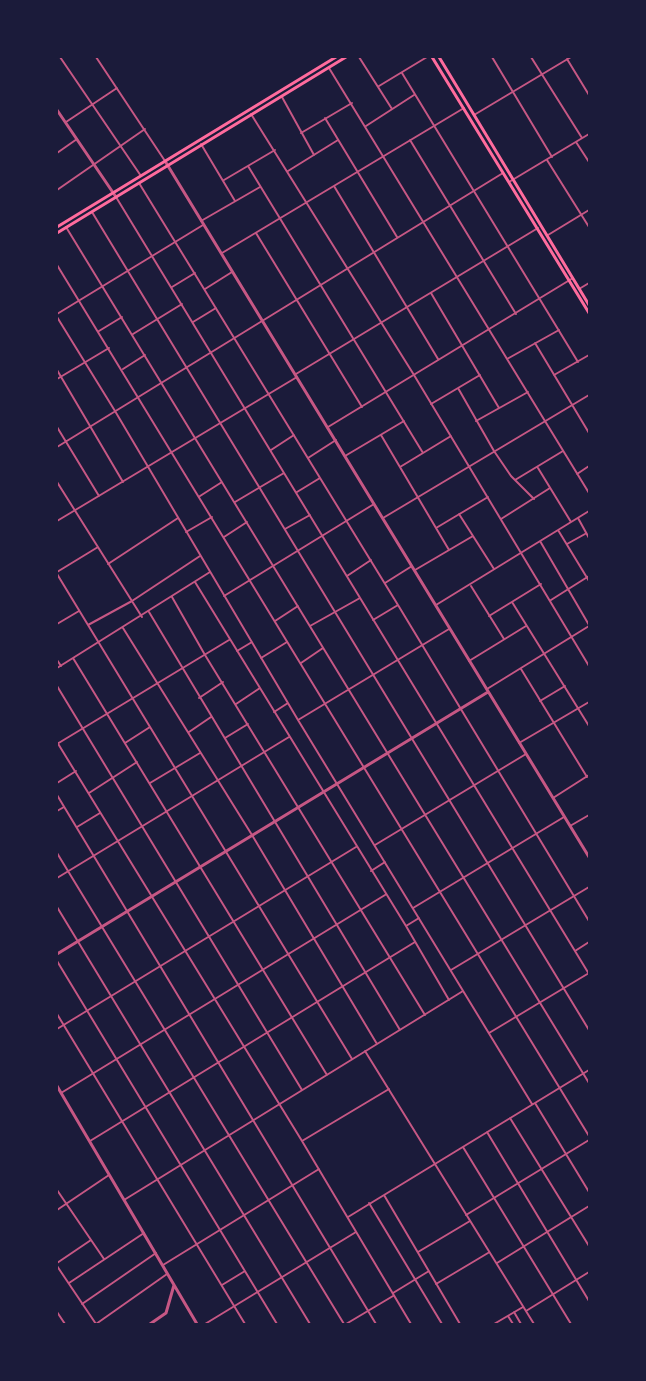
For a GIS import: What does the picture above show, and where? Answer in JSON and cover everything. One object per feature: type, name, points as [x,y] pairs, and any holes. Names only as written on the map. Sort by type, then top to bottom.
[{"type":"main road","points":[[57,233],[165,160],[336,57]]},
{"type":"main road","points":[[58,226],[138,183],[346,57]]},
{"type":"main road","points":[[432,57],[481,132],[538,228],[589,304]]},
{"type":"main road","points":[[440,59],[474,115],[503,173],[511,181],[547,236],[589,313]]},
{"type":"street","points":[[96,57],[165,160],[589,857]]},
{"type":"street","points":[[359,57],[392,109]]},
{"type":"street","points":[[379,86],[427,57]]},
{"type":"street","points":[[440,59],[446,57]]},
{"type":"street","points":[[492,57],[552,157]]},
{"type":"street","points":[[531,57],[582,138]]},
{"type":"street","points":[[59,58],[141,176]]},
{"type":"street","points":[[474,115],[569,58],[589,95]]},
{"type":"street","points":[[329,67],[589,493]]},
{"type":"street","points":[[402,73],[578,362]]},
{"type":"street","points":[[66,122],[117,88]]},
{"type":"street","points":[[366,126],[415,94]]},
{"type":"street","points":[[282,96],[314,155]]},
{"type":"street","points":[[301,133],[352,103]]},
{"type":"street","points":[[221,253],[464,108]]},
{"type":"street","points":[[57,110],[95,164],[152,255],[397,662],[589,973],[489,1033]]},
{"type":"street","points":[[251,114],[414,375],[589,666]]},
{"type":"street","points":[[325,118],[397,237]]},
{"type":"street","points":[[57,190],[145,129]]},
{"type":"street","points":[[511,181],[589,134]]},
{"type":"street","points":[[57,153],[77,139]]},
{"type":"street","points":[[288,171],[339,140]]},
{"type":"street","points":[[410,140],[516,314]]},
{"type":"street","points":[[576,142],[589,162]]},
{"type":"street","points":[[201,144],[235,201]]},
{"type":"street","points":[[224,180],[275,150]]},
{"type":"street","points":[[547,160],[589,227]]},
{"type":"street","points":[[248,166],[423,453]]},
{"type":"street","points":[[57,447],[503,173]]},
{"type":"street","points":[[138,183],[371,560],[589,921]]},
{"type":"street","points":[[333,186],[438,359]]},
{"type":"street","points":[[260,187],[57,315],[336,784],[589,1192]]},
{"type":"street","points":[[547,236],[589,210]]},
{"type":"street","points":[[91,212],[589,1030]]},
{"type":"street","points":[[57,220],[58,226]]},
{"type":"street","points":[[66,227],[589,1083]]},
{"type":"street","points":[[57,521],[269,394],[329,354],[538,228]]},
{"type":"street","points":[[256,233],[362,407]]},
{"type":"street","points":[[57,265],[123,369],[589,1138],[466,1215]]},
{"type":"street","points":[[205,290],[232,272]]},
{"type":"street","points":[[172,288],[195,273]]},
{"type":"street","points":[[328,427],[438,359],[540,300],[571,279]]},
{"type":"street","points":[[579,289],[589,283]]},
{"type":"street","points":[[430,293],[500,408]]},
{"type":"street","points":[[133,334],[182,304]]},
{"type":"street","points":[[193,322],[216,308]]},
{"type":"street","points":[[99,331],[122,317]]},
{"type":"street","points":[[507,359],[559,330]]},
{"type":"street","points":[[535,343],[589,433]]},
{"type":"street","points":[[57,379],[109,348]]},
{"type":"street","points":[[123,369],[145,355]]},
{"type":"street","points":[[555,375],[589,355]]},
{"type":"street","points":[[57,370],[123,482]]},
{"type":"street","points":[[431,404],[480,375]]},
{"type":"street","points":[[458,388],[494,451],[515,480],[534,499]]},
{"type":"street","points":[[477,421],[528,392]]},
{"type":"street","points":[[383,518],[589,395]]},
{"type":"street","points":[[345,456],[404,421]]},
{"type":"street","points":[[57,427],[99,496]]},
{"type":"street","points":[[270,450],[294,435]]},
{"type":"street","points":[[381,435],[449,550]]},
{"type":"street","points":[[400,467],[451,436]]},
{"type":"street","points":[[308,458],[336,440]]},
{"type":"street","points":[[515,480],[563,451]]},
{"type":"street","points":[[577,474],[589,466]]},
{"type":"street","points":[[538,468],[571,522]]},
{"type":"street","points":[[235,502],[284,473]]},
{"type":"street","points":[[296,493],[320,478]]},
{"type":"street","points":[[57,482],[142,617]]},
{"type":"street","points":[[200,496],[222,482]]},
{"type":"street","points":[[501,519],[551,488]]},
{"type":"street","points":[[436,528],[488,497]]},
{"type":"street","points":[[224,596],[374,504]]},
{"type":"street","points":[[436,605],[589,511]]},
{"type":"street","points":[[459,514],[494,569]]},
{"type":"street","points":[[285,529],[310,515]]},
{"type":"street","points":[[186,532],[212,517]]},
{"type":"street","points":[[108,564],[178,518]]},
{"type":"street","points":[[578,518],[589,538]]},
{"type":"street","points":[[224,537],[247,522]]},
{"type":"street","points":[[551,600],[588,578],[558,530]]},
{"type":"street","points":[[567,544],[586,533]]},
{"type":"street","points":[[415,570],[473,536]]},
{"type":"street","points":[[57,954],[460,709],[589,626],[540,541]]},
{"type":"street","points":[[98,547],[57,573],[352,1059]]},
{"type":"street","points":[[88,625],[132,601],[200,556]]},
{"type":"street","points":[[346,576],[371,560]]},
{"type":"street","points":[[385,583],[412,566]]},
{"type":"street","points":[[57,660],[59,667],[142,617],[210,572]]},
{"type":"street","points":[[195,582],[449,1000]]},
{"type":"street","points":[[489,616],[541,584]]},
{"type":"street","points":[[470,585],[504,639]]},
{"type":"street","points":[[172,597],[205,655],[425,1015]]},
{"type":"street","points":[[310,626],[360,598]]},
{"type":"street","points":[[512,602],[546,653],[589,726]]},
{"type":"street","points":[[373,620],[398,605]]},
{"type":"street","points":[[275,621],[298,606]]},
{"type":"street","points":[[57,624],[79,610]]},
{"type":"street","points":[[148,612],[400,1030]]},
{"type":"street","points":[[469,660],[527,625]]},
{"type":"street","points":[[123,628],[252,835],[377,1044]]},
{"type":"street","points":[[298,720],[350,691],[449,629]]},
{"type":"street","points":[[230,639],[108,715],[57,743],[302,1141],[411,1324]]},
{"type":"street","points":[[237,651],[252,642]]},
{"type":"street","points":[[261,658],[288,642]]},
{"type":"street","points":[[301,663],[323,648]]},
{"type":"street","points":[[73,658],[327,1075]]},
{"type":"street","points":[[521,669],[588,776],[553,798]]},
{"type":"street","points":[[199,698],[223,682]]},
{"type":"street","points":[[57,686],[302,1090]]},
{"type":"street","points":[[540,701],[566,686]]},
{"type":"street","points":[[236,704],[260,688]]},
{"type":"street","points":[[519,743],[589,702]]},
{"type":"street","points":[[274,712],[288,703]]},
{"type":"street","points":[[188,733],[211,717]]},
{"type":"street","points":[[225,738],[248,724]]},
{"type":"street","points":[[125,743],[150,727]]},
{"type":"street","points":[[57,878],[290,737]]},
{"type":"street","points":[[150,783],[200,753]]},
{"type":"street","points":[[375,845],[526,754]]},
{"type":"street","points":[[89,793],[137,762]]},
{"type":"street","points":[[57,783],[76,771]]},
{"type":"street","points":[[57,795],[376,1324]]},
{"type":"street","points":[[57,811],[64,807]]},
{"type":"street","points":[[77,827],[100,813]]},
{"type":"street","points":[[570,826],[589,815]]},
{"type":"street","points":[[413,908],[564,817]]},
{"type":"street","points":[[57,1029],[356,846]]},
{"type":"street","points":[[57,853],[345,1324],[429,1271]]},
{"type":"street","points":[[370,871],[385,862]]},
{"type":"street","points":[[451,970],[589,887]]},
{"type":"street","points":[[197,1324],[58,1090],[117,1059],[385,894]]},
{"type":"street","points":[[57,907],[310,1324]]},
{"type":"street","points":[[405,926],[419,918]]},
{"type":"street","points":[[90,1141],[415,942]]},
{"type":"street","points":[[575,951],[589,942]]},
{"type":"street","points":[[57,961],[277,1324]]},
{"type":"street","points":[[124,1200],[464,991]]},
{"type":"street","points":[[57,1014],[245,1324]]},
{"type":"street","points":[[365,1051],[534,1324]]},
{"type":"street","points":[[347,1217],[589,1070]]},
{"type":"street","points":[[302,1141],[388,1089]]},
{"type":"street","points":[[510,1118],[589,1246]]},
{"type":"street","points":[[487,1132],[589,1301]]},
{"type":"street","points":[[463,1147],[571,1324]]},
{"type":"street","points":[[163,1265],[319,1169]]},
{"type":"street","points":[[57,1210],[109,1175]]},
{"type":"street","points":[[57,1190],[104,1259]]},
{"type":"street","points":[[384,1195],[460,1324]]},
{"type":"street","points":[[369,1203],[442,1324]]},
{"type":"street","points":[[496,1264],[589,1206]]},
{"type":"street","points":[[418,1252],[470,1221]]},
{"type":"street","points":[[205,1324],[356,1232]]},
{"type":"street","points":[[69,1283],[144,1233]]},
{"type":"street","points":[[91,1240],[57,1264],[96,1324],[168,1274]]},
{"type":"street","points":[[436,1284],[489,1252]]},
{"type":"street","points":[[82,1304],[156,1254]]},
{"type":"street","points":[[222,1285],[245,1271]]},
{"type":"street","points":[[526,1311],[589,1272]]},
{"type":"street","points":[[150,1324],[166,1313],[174,1285]]},
{"type":"street","points":[[494,1324],[501,1322],[523,1307]]},
{"type":"street","points":[[57,1312],[65,1324]]},
{"type":"street","points":[[514,1312],[521,1324]]},
{"type":"street","points":[[507,1316],[513,1324]]}]
